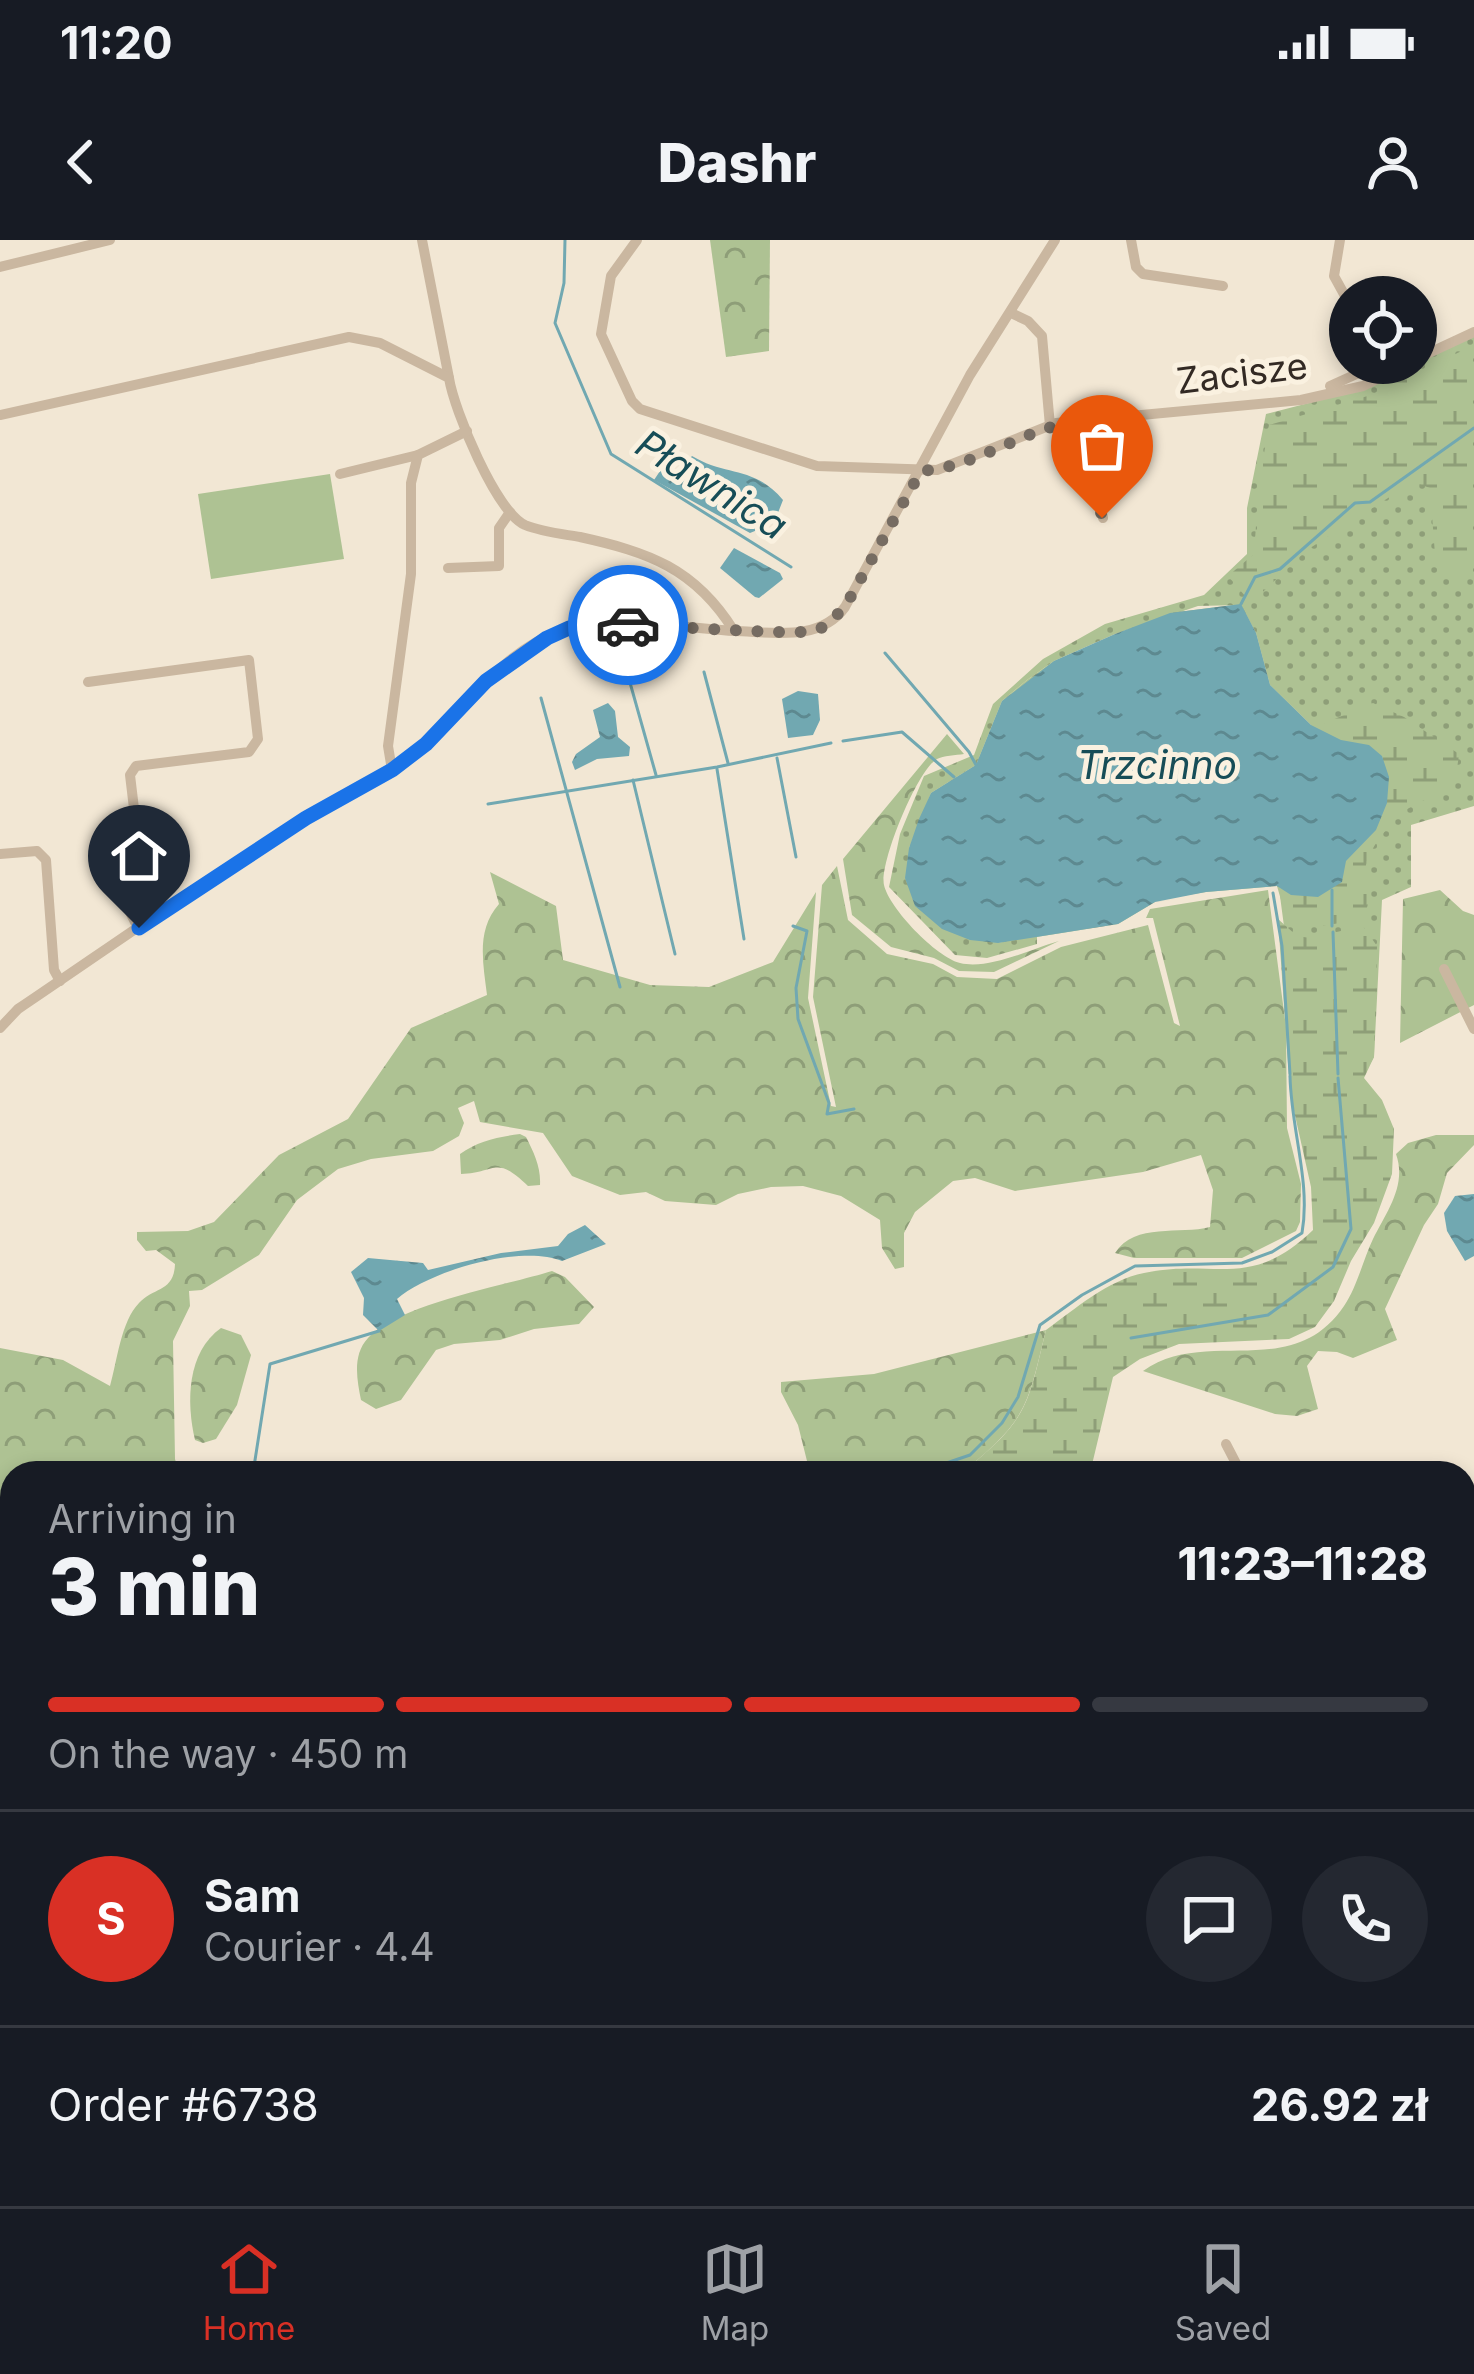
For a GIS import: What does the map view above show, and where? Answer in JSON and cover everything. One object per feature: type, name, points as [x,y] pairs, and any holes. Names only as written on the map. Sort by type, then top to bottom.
[{"type":"street","points":[[0,267],[110,240]]},
{"type":"street","points":[[422,240],[449,378],[467,431],[510,512],[530,526],[661,560],[703,594],[734,631]]},
{"type":"street","name":"Zacisze","points":[[637,240],[611,276],[601,334],[632,401],[640,409],[818,466],[937,470],[1050,426],[1228,408],[1367,384]]},
{"type":"street","points":[[0,1028],[60,980],[306,818],[392,770],[426,744],[486,681],[560,631],[613,625],[809,632],[836,620],[970,375],[1055,240]]},
{"type":"street","points":[[1131,240],[1136,267],[1143,274],[1223,286]]},
{"type":"street","points":[[1334,276],[1340,240]]},
{"type":"street","points":[[1011,313],[1028,321],[1042,336],[1050,426]]},
{"type":"street","name":"Zacisze","points":[[1437,350],[1474,332]]},
{"type":"street","points":[[0,415],[349,338],[380,343],[449,378]]},
{"type":"street","points":[[1323,394],[1334,384]]},
{"type":"street","points":[[1084,420],[1102,518]]},
{"type":"street","points":[[340,474],[418,455],[467,431]]},
{"type":"street","points":[[392,770],[388,746],[411,574],[411,483],[418,455]]},
{"type":"street","points":[[448,568],[499,566],[499,528],[510,512]]},
{"type":"street","points":[[88,682],[249,660],[258,739],[249,752],[136,766],[130,775],[138,842],[130,912],[139,928]]},
{"type":"street","points":[[0,854],[37,851],[46,860],[54,970],[60,980]]},
{"type":"street","points":[[1444,969],[1474,1030]]},
{"type":"street","points":[[1226,1444],[1235,1461]]},
{"type":"green space","points":[[710,240],[770,240],[769,351],[726,357]]},
{"type":"green space","points":[[1474,327],[1474,806],[1411,825],[1411,887],[1382,900],[1374,1057],[1363,1076],[1287,949],[1280,896],[1311,725],[1270,685],[1256,633],[1241,605],[1198,606],[1115,634],[1054,661],[1002,701],[976,765],[931,793],[909,848],[998,943],[1037,934],[1037,944],[987,958],[955,955],[889,887],[900,834],[924,776],[974,755],[993,704],[1043,659],[1105,624],[1204,595],[1247,554],[1247,508],[1266,414],[1374,384],[1437,384],[1437,348]]},
{"type":"green space","points":[[1474,345],[1474,580],[1436,568],[1430,488],[1413,482],[1307,550],[1251,603],[1228,576],[1254,554],[1269,425],[1394,384],[1437,384],[1437,363]]},
{"type":"green space","points":[[330,474],[344,559],[211,579],[198,494]]},
{"type":"green space","name":"Trzcinno","points":[[1241,604],[1256,633],[1270,685],[1311,725],[1373,703],[1404,717],[1459,754],[1452,782],[1445,790],[1409,808],[1375,846],[1366,865],[1369,895],[1362,920],[1305,928],[1283,907],[1277,886],[1206,892],[1095,910],[1176,899],[1155,902],[1118,924],[998,943],[970,940],[942,929],[915,906],[905,878],[909,848],[931,793],[976,765],[1002,701],[1054,661],[1170,613]]},
{"type":"green space","points":[[947,734],[964,754],[937,759],[920,780],[893,839],[884,885],[915,930],[960,963],[997,961],[1059,941],[994,972],[959,971],[934,958],[891,947],[852,915],[843,859]]},
{"type":"green space","points":[[837,866],[848,920],[887,954],[933,964],[957,977],[997,979],[1061,947],[1148,925],[1174,1023],[1180,1026],[1153,918],[1146,918],[1150,909],[1268,890],[1286,1027],[1287,1128],[1301,1184],[1296,1231],[1242,1258],[1134,1258],[1115,1253],[1146,1233],[1210,1227],[1213,1190],[1201,1155],[1143,1172],[1015,1191],[975,1178],[953,1181],[915,1212],[904,1233],[904,1267],[895,1269],[882,1248],[880,1220],[841,1196],[803,1186],[738,1194],[716,1205],[665,1201],[646,1192],[620,1195],[572,1176],[543,1133],[480,1122],[474,1101],[458,1108],[464,1123],[459,1136],[433,1151],[371,1159],[338,1169],[297,1200],[259,1255],[202,1290],[189,1291],[190,1306],[173,1341],[176,1461],[0,1461],[0,1348],[63,1360],[110,1386],[133,1311],[174,1273],[175,1264],[156,1250],[146,1251],[137,1232],[188,1231],[214,1222],[279,1155],[348,1119],[411,1028],[487,995],[484,936],[499,904],[490,872],[556,906],[563,960],[650,985],[709,987],[773,962],[816,892],[808,998],[831,1106],[836,1107],[813,997],[822,885]]},
{"type":"green space","points":[[1440,890],[1474,915],[1474,1005],[1400,1043],[1403,899]]},
{"type":"green space","points":[[1278,919],[1297,936],[1310,938],[1363,926],[1377,946],[1374,1057],[1364,1078],[1382,1100],[1394,1129],[1392,1174],[1374,1223],[1334,1301],[1315,1327],[1289,1339],[1179,1344],[1140,1359],[1113,1377],[1093,1461],[976,1461],[1004,1435],[1023,1408],[1046,1330],[1080,1305],[1144,1273],[1231,1269],[1270,1260],[1313,1230],[1311,1187],[1290,1093]]},
{"type":"green space","points":[[520,1134],[534,1154],[540,1185],[528,1186],[502,1168],[461,1174],[460,1154],[488,1140]]},
{"type":"green space","points":[[1436,1135],[1474,1135],[1474,1145],[1447,1173],[1438,1204],[1385,1309],[1397,1340],[1353,1358],[1318,1351],[1307,1366],[1318,1409],[1297,1416],[1275,1414],[1143,1371],[1168,1358],[1194,1353],[1274,1349],[1323,1329],[1349,1299],[1394,1198],[1399,1176],[1396,1154],[1408,1143]]},
{"type":"green space","points":[[552,1271],[565,1277],[594,1307],[579,1324],[436,1350],[401,1400],[376,1409],[361,1400],[360,1352],[383,1326],[455,1297]]},
{"type":"green space","points":[[221,1328],[241,1335],[251,1355],[237,1405],[216,1439],[203,1443],[195,1440],[192,1425],[192,1379],[201,1350]]},
{"type":"green space","points":[[1046,1330],[1023,1407],[1004,1435],[976,1461],[807,1461],[781,1382],[874,1374]]},
{"type":"water","points":[[692,456],[750,476],[772,489],[783,500],[774,523],[750,533],[654,480],[660,471],[679,470]]},
{"type":"water","points":[[734,548],[783,579],[755,597],[720,568]]},
{"type":"water","name":"Trzcinno","points":[[1241,604],[1256,633],[1270,685],[1311,725],[1341,740],[1369,745],[1382,756],[1389,777],[1387,803],[1376,830],[1346,861],[1342,882],[1318,897],[1291,895],[1277,886],[1206,892],[1155,902],[1118,924],[998,943],[970,940],[942,929],[915,906],[905,878],[919,819],[931,793],[976,765],[1002,701],[1054,661],[1115,634],[1170,613]]},
{"type":"water","points":[[798,691],[818,694],[820,720],[813,735],[788,738],[782,699]]},
{"type":"water","points":[[608,703],[615,711],[618,737],[630,747],[629,756],[597,759],[575,770],[576,754],[600,737],[593,710]]},
{"type":"water","points":[[1474,1194],[1474,1256],[1465,1261],[1447,1231],[1444,1213],[1455,1196]]},
{"type":"water","points":[[585,1225],[606,1244],[562,1261],[523,1256],[452,1270],[397,1299],[405,1315],[379,1331],[363,1315],[364,1298],[351,1272],[368,1258],[423,1263],[428,1270],[558,1246]]},
{"type":"waterway","name":"Pławnica","points":[[565,240],[564,283],[555,323],[611,454],[791,567]]},
{"type":"waterway","points":[[1241,604],[1255,577],[1280,569],[1355,503],[1370,502],[1474,428]]},
{"type":"waterway","name":"Pławnica","points":[[885,653],[976,765]]},
{"type":"waterway","points":[[627,672],[656,775]]},
{"type":"waterway","points":[[704,672],[728,763]]},
{"type":"waterway","points":[[541,698],[620,987]]},
{"type":"waterway","points":[[843,741],[902,732],[954,777]]},
{"type":"waterway","points":[[488,804],[717,767],[831,743]]},
{"type":"waterway","points":[[777,758],[796,857]]},
{"type":"waterway","points":[[717,769],[744,939]]},
{"type":"waterway","points":[[633,780],[675,954]]},
{"type":"waterway","points":[[1332,890],[1332,926]]},
{"type":"waterway","points":[[1273,893],[1282,946],[1290,1074]]},
{"type":"waterway","points":[[793,926],[807,931],[796,988],[798,1019],[829,1103],[827,1114],[854,1109]]},
{"type":"waterway","points":[[1333,932],[1338,1074]]},
{"type":"waterway","points":[[952,1461],[970,1455],[1002,1423],[1018,1397],[1040,1325],[1082,1295],[1135,1266],[1242,1263],[1302,1233],[1304,1195],[1290,1076]]},
{"type":"waterway","points":[[1131,1338],[1268,1315],[1333,1267],[1351,1229],[1338,1078]]},
{"type":"waterway","points":[[255,1461],[270,1364],[379,1331]]},
{"type":"way so far","points":[[628,625],[773,632],[824,627],[845,607],[921,471],[1002,448],[1056,423],[1084,420],[1102,518]]},
{"type":"route","points":[[139,928],[306,818],[392,770],[426,744],[486,681],[547,638],[569,628],[628,625]]}]
